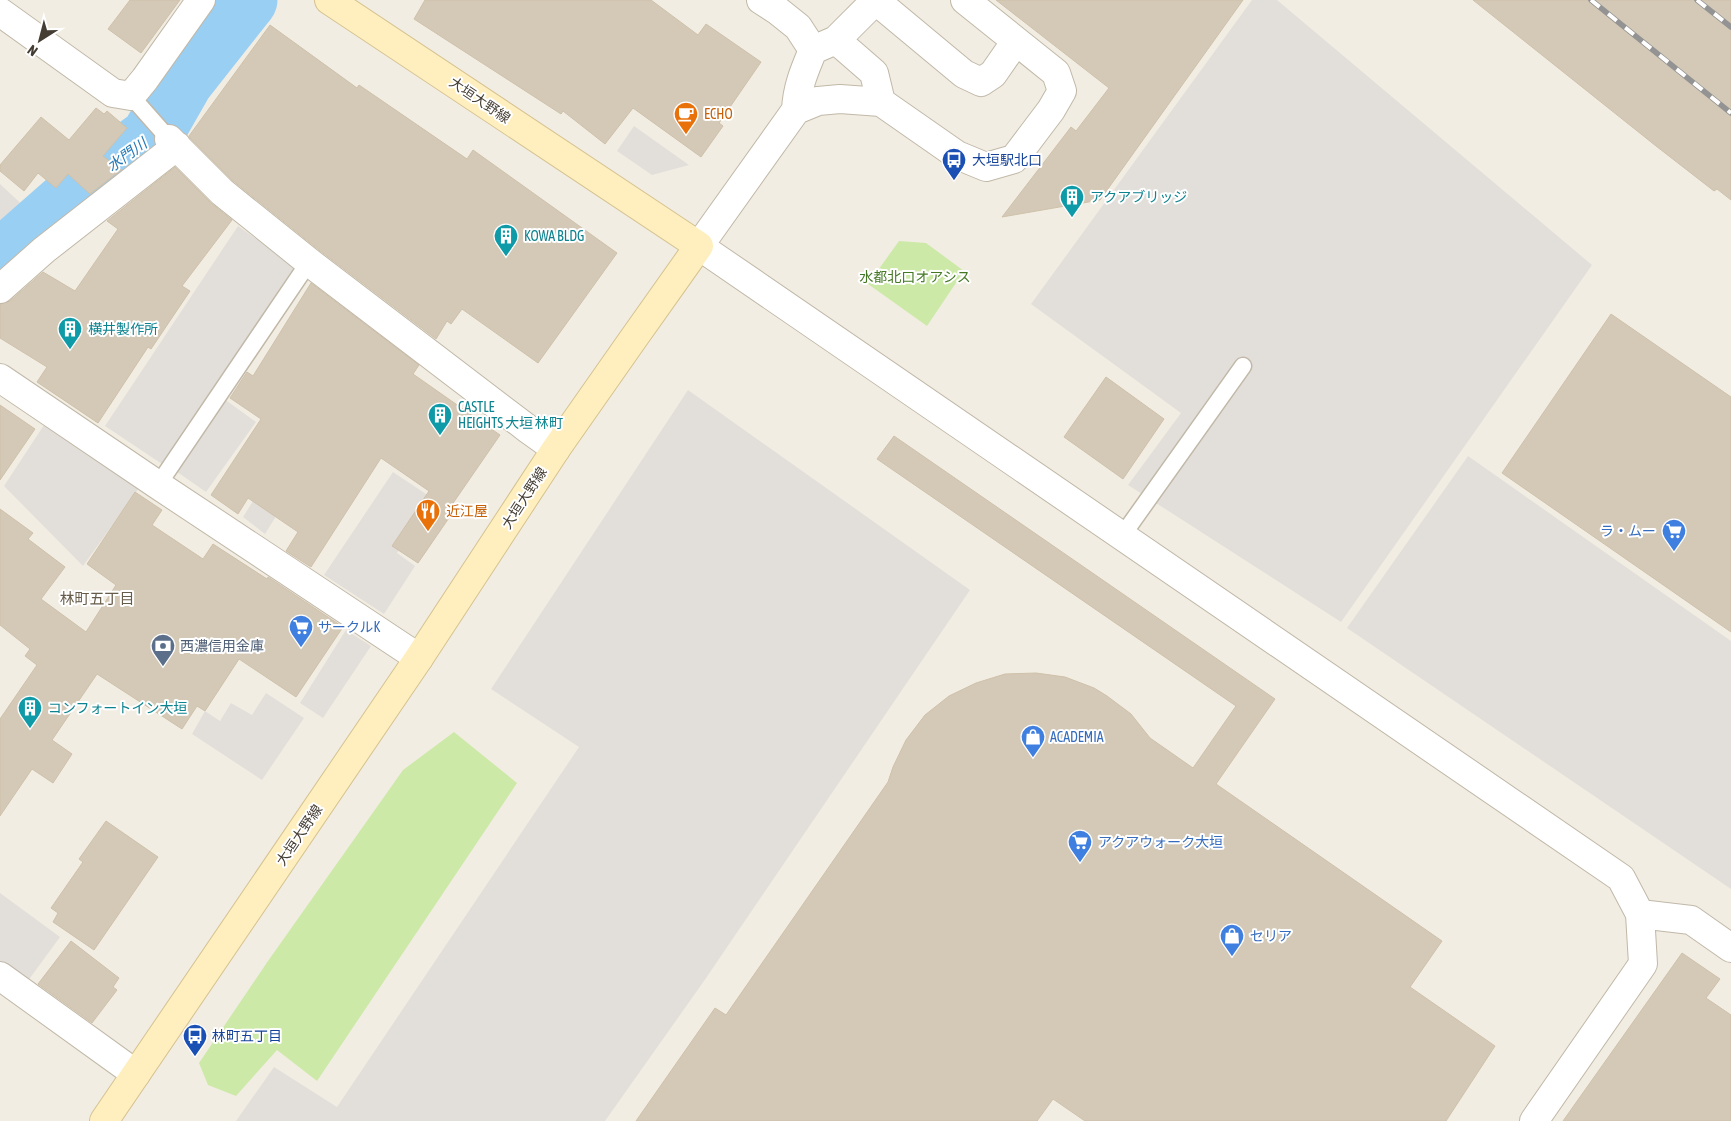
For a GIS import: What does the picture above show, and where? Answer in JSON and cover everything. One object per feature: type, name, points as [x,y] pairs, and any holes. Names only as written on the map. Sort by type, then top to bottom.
[{"type":"main road","name":"大垣大野線","points":[[104,1121],[419,658],[556,449],[699,246],[329,0]]},
{"type":"street","points":[[0,12],[113,93],[134,100],[145,79],[201,0]]},
{"type":"street","points":[[760,0],[824,45],[874,73],[881,102]]},
{"type":"street","points":[[796,110],[797,92],[802,74],[824,45],[876,0],[964,74],[981,82],[992,74],[1016,41]]},
{"type":"street","points":[[965,0],[1056,73],[1062,91],[1051,110],[1014,159],[986,167],[957,155],[881,102],[818,101],[796,110],[699,246],[1621,878],[1640,914],[1643,964],[1534,1121]]},
{"type":"street","points":[[0,289],[173,142],[222,192],[309,262],[556,449]]},
{"type":"street","points":[[0,378],[419,658]]},
{"type":"street","points":[[1640,914],[1691,920],[1731,948]]},
{"type":"street","points":[[0,976],[136,1074]]},
{"type":"lane","points":[[134,100],[173,142]]},
{"type":"lane","points":[[158,485],[309,262]]},
{"type":"lane","points":[[1122,536],[1243,366]]},
{"type":"green space","name":"水都北口オアシス","points":[[899,241],[926,243],[964,271],[927,326],[868,284]]},
{"type":"green space","points":[[454,732],[517,783],[317,1081],[277,1050],[236,1096],[208,1085],[199,1063],[268,961],[403,770]]},
{"type":"shaded area","points":[[1252,0],[1277,0],[1592,265],[1341,622],[1128,485],[1181,413],[1031,304]]},
{"type":"shaded area","points":[[634,126],[689,165],[652,175],[617,151]]},
{"type":"shaded area","points":[[0,184],[29,211],[0,241]]},
{"type":"shaded area","points":[[238,226],[295,266],[162,464],[105,426]]},
{"type":"shaded area","points":[[688,390],[970,590],[704,981],[605,1121],[236,1121],[274,1067],[337,1107],[579,747],[491,689]]},
{"type":"shaded area","points":[[220,396],[256,422],[206,492],[170,467]]},
{"type":"shaded area","points":[[44,425],[139,488],[83,566],[4,486]]},
{"type":"shaded area","points":[[299,428],[321,444],[265,534],[243,517]]},
{"type":"shaded area","points":[[1468,456],[1731,641],[1731,889],[1347,628]]},
{"type":"shaded area","points":[[393,472],[432,498],[397,553],[415,566],[384,614],[324,575]]},
{"type":"shaded area","points":[[346,630],[371,646],[323,718],[300,703]]},
{"type":"shaded area","points":[[266,693],[304,718],[262,780],[192,734],[205,711],[220,721],[231,703],[252,715]]},
{"type":"shaded area","points":[[0,893],[60,937],[22,989],[0,974]]},
{"type":"building","points":[[130,0],[180,0],[141,53],[108,29]]},
{"type":"building","points":[[425,0],[651,0],[698,35],[706,24],[761,62],[719,123],[723,126],[701,157],[633,108],[605,144],[563,111],[561,114],[414,19]]},
{"type":"building","points":[[996,0],[1243,0],[1100,200],[1002,217],[1071,127],[1076,131],[1109,88]]},
{"type":"building","points":[[1473,0],[1731,0],[1731,200],[1717,189],[1714,191]]},
{"type":"building","points":[[270,25],[357,88],[359,85],[467,159],[473,150],[617,253],[538,363],[462,309],[451,324],[447,321],[436,339],[319,250],[232,180],[190,138],[189,136]]},
{"type":"building","points":[[96,108],[104,114],[107,111],[127,128],[103,156],[121,170],[90,194],[68,174],[56,188],[38,173],[24,191],[0,171],[0,165],[41,117],[69,140]]},
{"type":"building","points":[[175,167],[211,203],[232,220],[182,286],[190,291],[151,349],[148,347],[98,423],[37,382],[47,367],[0,338],[0,304],[10,301],[43,272],[75,291],[118,229],[107,221]]},
{"type":"building","points":[[311,283],[419,365],[413,374],[500,435],[449,509],[453,512],[418,563],[392,546],[429,491],[381,458],[311,567],[286,551],[298,532],[248,498],[238,514],[211,495],[261,419],[230,398],[247,372],[253,376]]},
{"type":"building","name":"ラ・ムー","points":[[1611,314],[1731,397],[1731,632],[1502,473]]},
{"type":"building","points":[[1106,377],[1164,419],[1123,479],[1064,437]]},
{"type":"building","points":[[0,405],[35,429],[0,480]]},
{"type":"building","name":"アクアウォーク大垣","points":[[894,436],[1275,699],[1216,784],[1442,941],[1410,987],[1495,1046],[1446,1121],[1085,1121],[1053,1099],[1037,1121],[636,1121],[715,1008],[726,1015],[888,782],[906,740],[925,715],[949,696],[976,683],[1005,674],[1036,673],[1065,677],[1094,688],[1107,696],[1131,714],[1150,738],[1193,768],[1236,706],[877,459]]},
{"type":"building","points":[[135,492],[162,510],[152,525],[203,559],[213,544],[267,579],[268,577],[343,627],[296,697],[239,659],[205,711],[197,706],[182,729],[97,674],[52,740],[72,754],[53,783],[32,769],[0,816],[0,719],[37,665],[25,656],[30,649],[0,625],[0,509],[33,533],[28,539],[65,567],[41,599],[86,632],[116,585],[87,564]]},
{"type":"building","points":[[106,821],[158,857],[94,950],[53,922],[58,913],[51,908],[83,862],[79,859]]},
{"type":"building","points":[[71,941],[119,978],[113,987],[117,990],[92,1023],[38,984]]},
{"type":"building","points":[[1682,953],[1720,979],[1706,998],[1731,1015],[1731,1121],[1563,1121]]},
{"type":"waterway","name":"水門川","points":[[0,263],[91,181],[151,137],[183,81],[247,0]]},
{"type":"railway","points":[[1591,0],[1731,113]]},
{"type":"railway","points":[[1697,0],[1731,27]]},
{"type":"place","name":"ECHO","points":[[686,135]]},
{"type":"place","name":"大垣駅北口","points":[[954,181]]},
{"type":"place","name":"アクアブリッジ","points":[[1072,218]]},
{"type":"place","name":"KOWA BLDG","points":[[506,257]]},
{"type":"place","name":"横井製作所","points":[[70,350]]},
{"type":"place","name":"CASTLE HEIGHTS 大垣 林町","points":[[440,436]]},
{"type":"place","name":"近江屋","points":[[428,532]]},
{"type":"place","name":"ラ・ムー","points":[[1674,552]]},
{"type":"place","name":"サークルK","points":[[301,648]]},
{"type":"place","name":"西濃信用金庫","points":[[163,667]]},
{"type":"place","name":"コンフォートイン大垣","points":[[30,729]]},
{"type":"place","name":"ACADEMIA","points":[[1033,758]]},
{"type":"place","name":"アクアウォーク大垣","points":[[1080,863]]},
{"type":"place","name":"セリア","points":[[1232,957]]},
{"type":"place","name":"林町五丁目","points":[[195,1057]]},
{"type":"district","name":"林町五丁目","points":[[97,599]]}]
